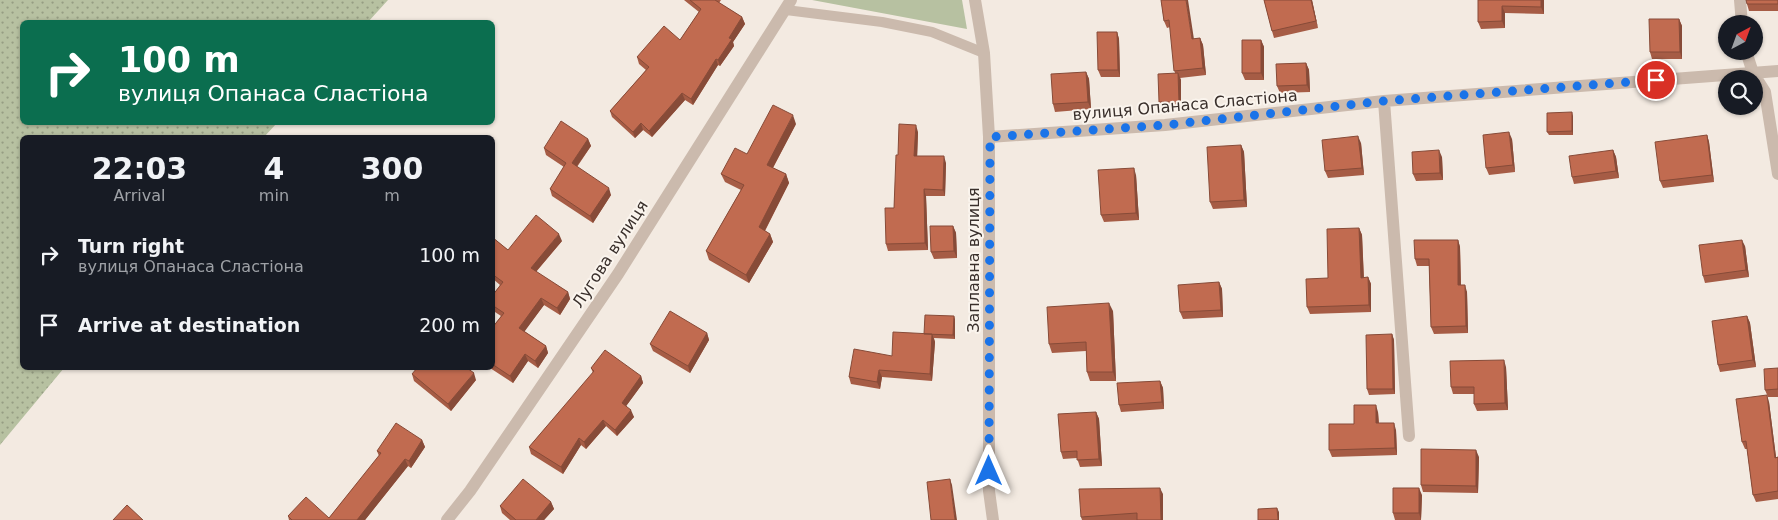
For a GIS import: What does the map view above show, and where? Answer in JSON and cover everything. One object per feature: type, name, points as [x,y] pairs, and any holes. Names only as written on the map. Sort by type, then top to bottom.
[{"type":"street","name":"Заплавна вулиця","points":[[975,0],[984,53],[990,137],[989,491],[993,520]]},
{"type":"street","points":[[1740,0],[1741,15]]},
{"type":"street","name":"Лугова вулиця","points":[[447,520],[470,491],[618,274],[788,5]]},
{"type":"street","name":"вулиця Опанаса Сластіона","points":[[1763,72],[1778,71]]},
{"type":"street","name":"вулиця Опанаса Сластіона","points":[[990,137],[1166,125],[1384,101],[1718,76]]},
{"type":"street","points":[[1763,89],[1778,174]]},
{"type":"street","points":[[1384,101],[1409,436]]},
{"type":"lane","points":[[788,5],[932,32],[984,53]]},
{"type":"green space","points":[[0,0],[388,0],[370,20],[20,20],[20,125],[275,125],[266,135],[20,135],[20,370],[62,370],[0,445]]},
{"type":"green space","points":[[812,0],[962,0],[967,29]]},
{"type":"building","points":[[690,0],[715,0],[742,17],[729,38],[732,39],[718,60],[716,59],[691,99],[682,93],[649,131],[641,123],[633,132],[610,111],[649,67],[637,57],[664,26],[680,40],[701,9]]},
{"type":"building","points":[[1161,0],[1186,0],[1192,39],[1200,38],[1203,68],[1174,71],[1169,20],[1164,21]]},
{"type":"building","points":[[1264,0],[1311,0],[1316,21],[1272,31]]},
{"type":"building","points":[[1478,0],[1541,0],[1541,7],[1502,6],[1502,21],[1478,22]]},
{"type":"building","points":[[1746,0],[1778,0],[1778,4],[1747,4]]},
{"type":"building","points":[[1649,19],[1679,19],[1680,52],[1650,52]]},
{"type":"building","points":[[1097,32],[1117,32],[1118,70],[1098,70]]},
{"type":"building","points":[[1242,40],[1261,40],[1261,73],[1242,73]]},
{"type":"building","points":[[1306,63],[1307,85],[1277,86],[1276,64]]},
{"type":"building","points":[[1086,72],[1088,102],[1053,104],[1051,74]]},
{"type":"building","points":[[1178,73],[1179,102],[1159,102],[1158,74]]},
{"type":"building","points":[[773,105],[793,115],[767,165],[786,174],[759,227],[770,234],[746,275],[706,251],[744,185],[721,174],[735,148],[747,154]]},
{"type":"building","points":[[1572,112],[1572,131],[1547,132],[1547,113]]},
{"type":"building","points":[[561,121],[588,139],[572,163],[609,188],[590,216],[550,189],[566,163],[544,148]]},
{"type":"building","points":[[899,124],[916,125],[914,156],[944,156],[943,190],[924,189],[925,243],[886,244],[885,208],[894,208]]},
{"type":"building","points":[[1509,132],[1513,165],[1486,168],[1483,135]]},
{"type":"building","points":[[1707,135],[1712,175],[1660,181],[1655,142]]},
{"type":"building","points":[[1358,136],[1362,168],[1325,171],[1322,140]]},
{"type":"building","points":[[1241,145],[1244,200],[1210,202],[1207,147]]},
{"type":"building","points":[[1439,150],[1440,173],[1413,174],[1412,152]]},
{"type":"building","points":[[1613,150],[1616,171],[1572,177],[1569,156]]},
{"type":"building","points":[[1134,168],[1136,213],[1101,215],[1098,170]]},
{"type":"building","points":[[536,215],[559,234],[531,268],[568,292],[557,308],[541,298],[519,328],[546,346],[535,361],[525,354],[510,376],[495,366],[495,324],[504,313],[495,307],[495,292],[503,282],[495,276],[495,239],[508,250]]},
{"type":"building","points":[[930,226],[953,226],[954,251],[931,252]]},
{"type":"building","points":[[1359,228],[1361,278],[1368,277],[1369,305],[1307,307],[1306,279],[1328,278],[1327,229]]},
{"type":"building","points":[[1414,240],[1458,240],[1458,285],[1465,285],[1466,326],[1431,327],[1429,259],[1415,259]]},
{"type":"building","points":[[1742,240],[1746,270],[1703,276],[1699,245]]},
{"type":"building","points":[[1219,282],[1221,310],[1180,312],[1178,285]]},
{"type":"building","points":[[1109,303],[1113,372],[1087,372],[1086,342],[1049,344],[1047,307]]},
{"type":"building","points":[[670,311],[707,333],[688,366],[650,344]]},
{"type":"building","points":[[925,315],[954,316],[953,335],[924,334]]},
{"type":"building","points":[[1747,316],[1753,360],[1718,365],[1712,321]]},
{"type":"building","points":[[893,332],[932,334],[930,374],[879,370],[877,382],[849,377],[854,349],[892,356]]},
{"type":"building","points":[[1392,334],[1393,389],[1367,389],[1366,335]]},
{"type":"building","points":[[605,350],[641,376],[622,403],[631,410],[615,430],[603,420],[584,442],[579,438],[561,467],[529,447],[594,371],[591,368]]},
{"type":"building","points":[[1504,360],[1505,403],[1474,404],[1474,387],[1451,387],[1450,361]]},
{"type":"building","points":[[1778,368],[1778,389],[1765,390],[1764,369]]},
{"type":"building","points":[[415,370],[470,370],[474,373],[448,404],[412,374]]},
{"type":"building","points":[[1160,381],[1162,402],[1119,405],[1117,383]]},
{"type":"building","points":[[1767,395],[1775,458],[1778,457],[1778,491],[1753,495],[1746,441],[1742,442],[1736,399]]},
{"type":"building","points":[[1354,405],[1376,405],[1376,423],[1394,423],[1395,448],[1329,450],[1329,424],[1354,424]]},
{"type":"building","points":[[1096,412],[1099,459],[1077,460],[1077,451],[1061,452],[1058,414]]},
{"type":"building","points":[[396,423],[422,440],[409,461],[405,459],[357,520],[292,520],[288,516],[306,497],[329,518],[381,453],[377,451]]},
{"type":"building","points":[[1421,449],[1476,450],[1476,486],[1421,485]]},
{"type":"building","points":[[523,479],[551,502],[536,520],[516,520],[500,506]]},
{"type":"building","points":[[950,479],[955,520],[931,520],[927,482]]},
{"type":"building","points":[[1160,488],[1161,520],[1137,520],[1137,513],[1081,517],[1079,489]]},
{"type":"building","points":[[1393,488],[1419,488],[1419,513],[1393,513]]},
{"type":"building","points":[[127,505],[143,520],[113,520]]},
{"type":"building","points":[[1277,508],[1278,520],[1258,520],[1258,509]]},
{"type":"route","points":[[989,471],[990,137],[1166,125],[1384,101],[1656,80]]}]
